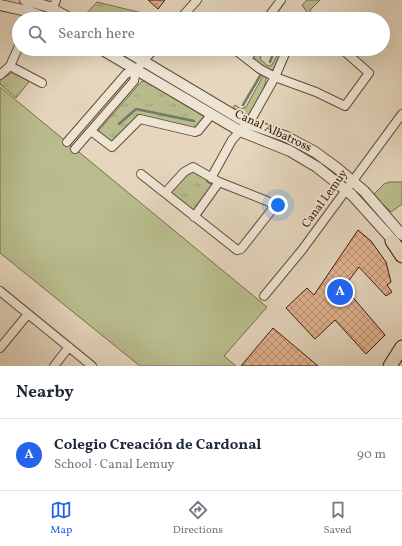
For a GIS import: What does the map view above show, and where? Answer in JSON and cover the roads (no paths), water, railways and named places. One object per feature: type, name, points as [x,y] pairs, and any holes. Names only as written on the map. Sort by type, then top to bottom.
[{"type":"main road","points":[[397,238],[402,256]]},
{"type":"main road","points":[[390,366],[402,347]]},
{"type":"main road","points":[[396,366],[402,359]]},
{"type":"street","points":[[186,12],[197,0]]},
{"type":"street","points":[[272,12],[281,0]]},
{"type":"street","points":[[0,5],[27,8],[54,4],[63,12]]},
{"type":"street","points":[[0,75],[10,66],[14,56]]},
{"type":"street","name":"Canal Albatross","points":[[113,56],[240,131],[302,157],[324,172],[346,190],[397,238]]},
{"type":"street","name":"Canal Albatross","points":[[135,56],[247,123],[305,146],[330,163],[353,181],[397,238],[402,250]]},
{"type":"street","points":[[75,149],[134,81],[136,70],[148,56]]},
{"type":"street","points":[[244,56],[275,77],[316,92],[345,106],[369,73],[350,56]]},
{"type":"street","points":[[211,178],[232,140],[247,123],[275,77],[284,56]]},
{"type":"street","points":[[10,66],[42,83]]},
{"type":"street","points":[[67,142],[126,74],[136,70]]},
{"type":"street","name":"Canal Lemuy","points":[[264,296],[302,250],[402,114]]},
{"type":"street","points":[[92,131],[112,147],[140,119],[195,132],[198,131],[211,115]]},
{"type":"street","points":[[141,174],[194,217],[239,250],[273,209],[273,204],[211,178],[191,167],[184,172],[165,193]]},
{"type":"street","points":[[194,217],[220,182]]},
{"type":"street","points":[[0,291],[92,366]]},
{"type":"street","points":[[0,348],[28,314]]},
{"type":"street","points":[[54,366],[69,347]]},
{"type":"waterway","points":[[270,62],[272,56]]},
{"type":"waterway","points":[[243,105],[260,76]]},
{"type":"waterway","points":[[119,124],[136,109],[194,121]]},
{"type":"place","name":"Colegio Creación de Cardonal","points":[[340,292]]}]
